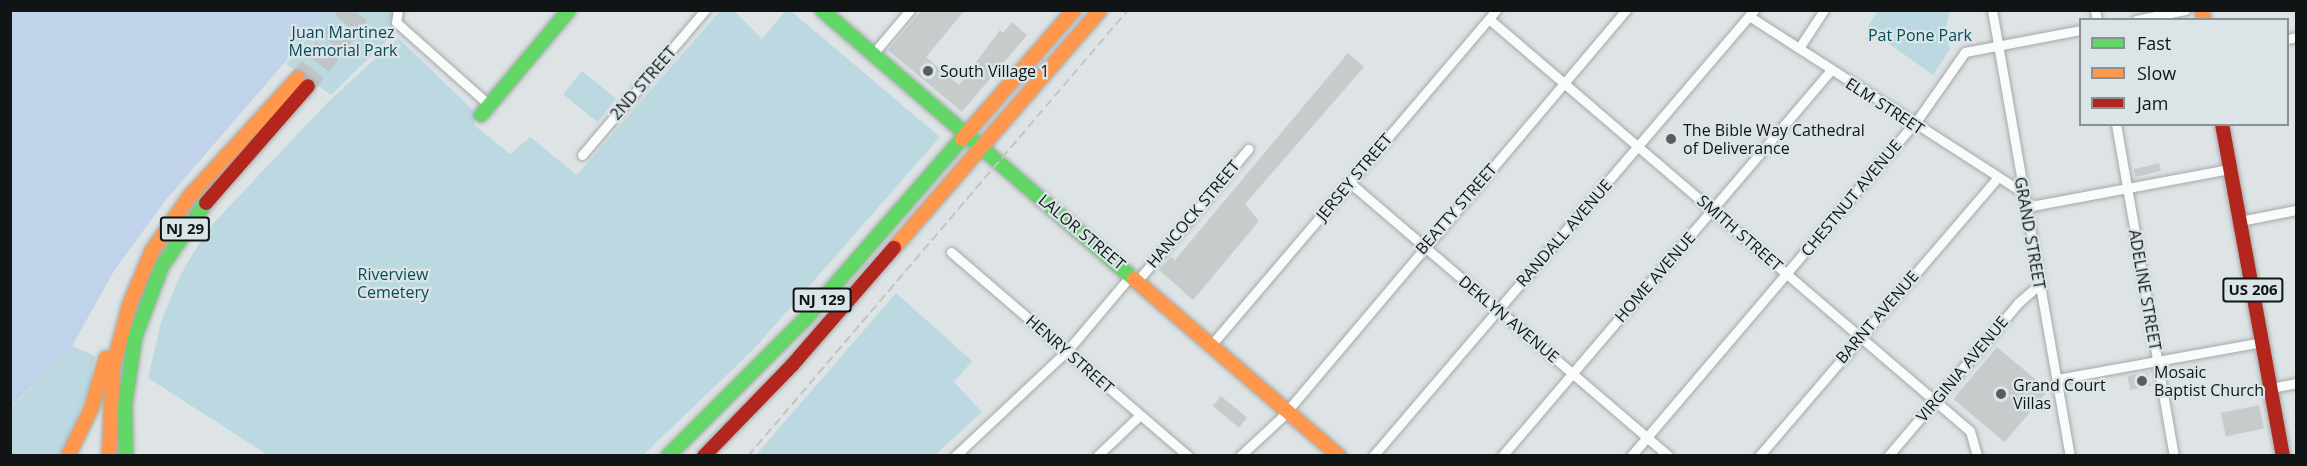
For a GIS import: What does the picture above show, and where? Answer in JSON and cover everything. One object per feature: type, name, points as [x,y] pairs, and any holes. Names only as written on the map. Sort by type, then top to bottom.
[{"type":"main road","points":[[485,110],[569,10]]},
{"type":"main road","name":"LALOR STREET","points":[[822,10],[1135,276],[1339,456]]},
{"type":"main road","name":"NJ 129","points":[[668,456],[768,359],[1074,10]]},
{"type":"main road","name":"NJ 129","points":[[704,456],[793,364],[1100,10]]},
{"type":"main road","name":"NJ 29","points":[[109,456],[113,366],[129,303],[173,218],[303,82],[194,216],[162,266],[135,337],[125,405],[126,456]]},
{"type":"main road","name":"US 206","points":[[2222,126],[2283,456]]},
{"type":"main road","points":[[68,456],[91,409],[112,331],[129,303]]},
{"type":"street","points":[[398,10],[396,22],[485,110]]},
{"type":"street","name":"2ND STREET","points":[[582,155],[705,10]]},
{"type":"street","points":[[873,54],[910,10]]},
{"type":"street","name":"JERSEY STREET","points":[[1212,344],[1496,10]]},
{"type":"street","name":"BEATTY STREET","points":[[1240,456],[1286,409],[1626,10]]},
{"type":"street","points":[[1799,48],[1824,10]]},
{"type":"street","name":"GRAND STREET","points":[[1992,10],[2022,192],[2070,456]]},
{"type":"street","points":[[2146,18],[2185,10]]},
{"type":"street","name":"ELM STREET","points":[[1752,13],[1799,48],[1996,179],[2022,192]]},
{"type":"street","name":"RANDALL AVENUE","points":[[1373,456],[1752,13]]},
{"type":"street","name":"SMITH STREET","points":[[1489,19],[1973,434],[1977,456]]},
{"type":"street","name":"CHESTNUT AVENUE","points":[[1631,456],[1914,124],[1965,52],[2079,30]]},
{"type":"street","name":"HOME AVENUE","points":[[1502,456],[1832,70]]},
{"type":"street","name":"ADELINE STREET","points":[[2116,126],[2174,456]]},
{"type":"street","name":"HANCOCK STREET","points":[[955,456],[1066,351],[1248,149]]},
{"type":"street","points":[[2026,207],[2230,169]]},
{"type":"street","name":"BARNT AVENUE","points":[[1759,456],[1996,179]]},
{"type":"street","name":"DEKLYN AVENUE","points":[[1349,182],[1669,456]]},
{"type":"street","points":[[2240,221],[2296,210]]},
{"type":"street","name":"HENRY STREET","points":[[951,252],[1188,456]]},
{"type":"street","name":"VIRGINIA AVENUE","points":[[1888,456],[2018,303],[2039,285]]},
{"type":"street","points":[[2057,379],[2262,342]]},
{"type":"street","points":[[2271,388],[2296,383]]},
{"type":"street","points":[[1097,456],[1140,415]]},
{"type":"green space","name":"Juan Martinez Memorial Park","points":[[329,11],[398,11],[386,41],[331,95],[286,64]]},
{"type":"green space","name":"Riverview Cemetery","points":[[720,11],[734,11],[762,39],[785,11],[791,11],[940,137],[753,350],[643,455],[268,455],[148,378],[161,322],[180,275],[209,228],[327,103],[398,38],[475,112],[474,125],[510,154],[530,137],[577,175]]},
{"type":"green space","name":"Pat Pone Park","points":[[1878,11],[1949,11],[1945,35],[1950,49],[1933,75],[1867,28]]},
{"type":"green space","points":[[582,71],[616,99],[597,122],[563,94]]},
{"type":"green space","points":[[896,293],[972,361],[954,382],[982,412],[935,455],[756,455]]},
{"type":"green space","points":[[72,346],[95,356],[89,388],[68,440],[59,455],[11,456],[11,408]]},
{"type":"shaded area","points":[[11,10],[329,11],[165,201],[114,271],[72,346],[11,407]]},
{"type":"building","name":"South Village 1","points":[[922,10],[965,10],[926,57],[959,85],[1000,30],[1003,33],[1012,22],[1027,35],[962,112],[888,50]]},
{"type":"building","points":[[1348,53],[1364,67],[1245,204],[1259,221],[1193,300],[1159,270],[1171,257],[1175,260]]},
{"type":"building","points":[[2159,163],[2161,171],[2136,177],[2134,169]]},
{"type":"building","name":"Grand Court Villas","points":[[1997,347],[2048,390],[2005,442],[1953,399]]},
{"type":"building","points":[[2148,372],[2151,386],[2130,390],[2127,376]]},
{"type":"building","points":[[1221,396],[1247,418],[1239,428],[1213,406]]},
{"type":"building","points":[[2259,405],[2264,428],[2226,437],[2221,413]]},
{"type":"tunnel","points":[[298,78],[349,10]]},
{"type":"tunnel","points":[[308,86],[366,10]]},
{"type":"railway","points":[[748,456],[1128,10]]},
{"type":"traffic: fast","points":[[481,115],[569,10]]},
{"type":"traffic: fast","points":[[822,10],[1134,279]]},
{"type":"traffic: fast","points":[[668,456],[807,317],[962,139]]},
{"type":"traffic: fast","points":[[126,456],[125,405],[135,337],[162,266],[206,203]]},
{"type":"traffic: slow","points":[[962,139],[1074,10]]},
{"type":"traffic: slow","points":[[894,248],[1100,10]]},
{"type":"traffic: slow","points":[[2202,10],[2204,18]]},
{"type":"traffic: slow","points":[[109,456],[113,366],[130,303],[152,251],[189,197],[298,78]]},
{"type":"traffic: slow","points":[[1134,279],[1339,456]]},
{"type":"traffic: slow","points":[[68,456],[91,409],[106,358]]},
{"type":"traffic: jam","points":[[206,203],[308,86]]},
{"type":"traffic: jam","points":[[2222,126],[2283,456]]},
{"type":"traffic: jam","points":[[704,456],[793,364],[894,248]]},
{"type":"place","name":"South Village 1","points":[[928,71]]},
{"type":"place","name":"The Bible Way Cathedral of Deliverance","points":[[1671,139]]},
{"type":"place","name":"Mosaic Baptist Church","points":[[2142,381]]},
{"type":"place","name":"Grand Court Villas","points":[[2001,394]]}]
